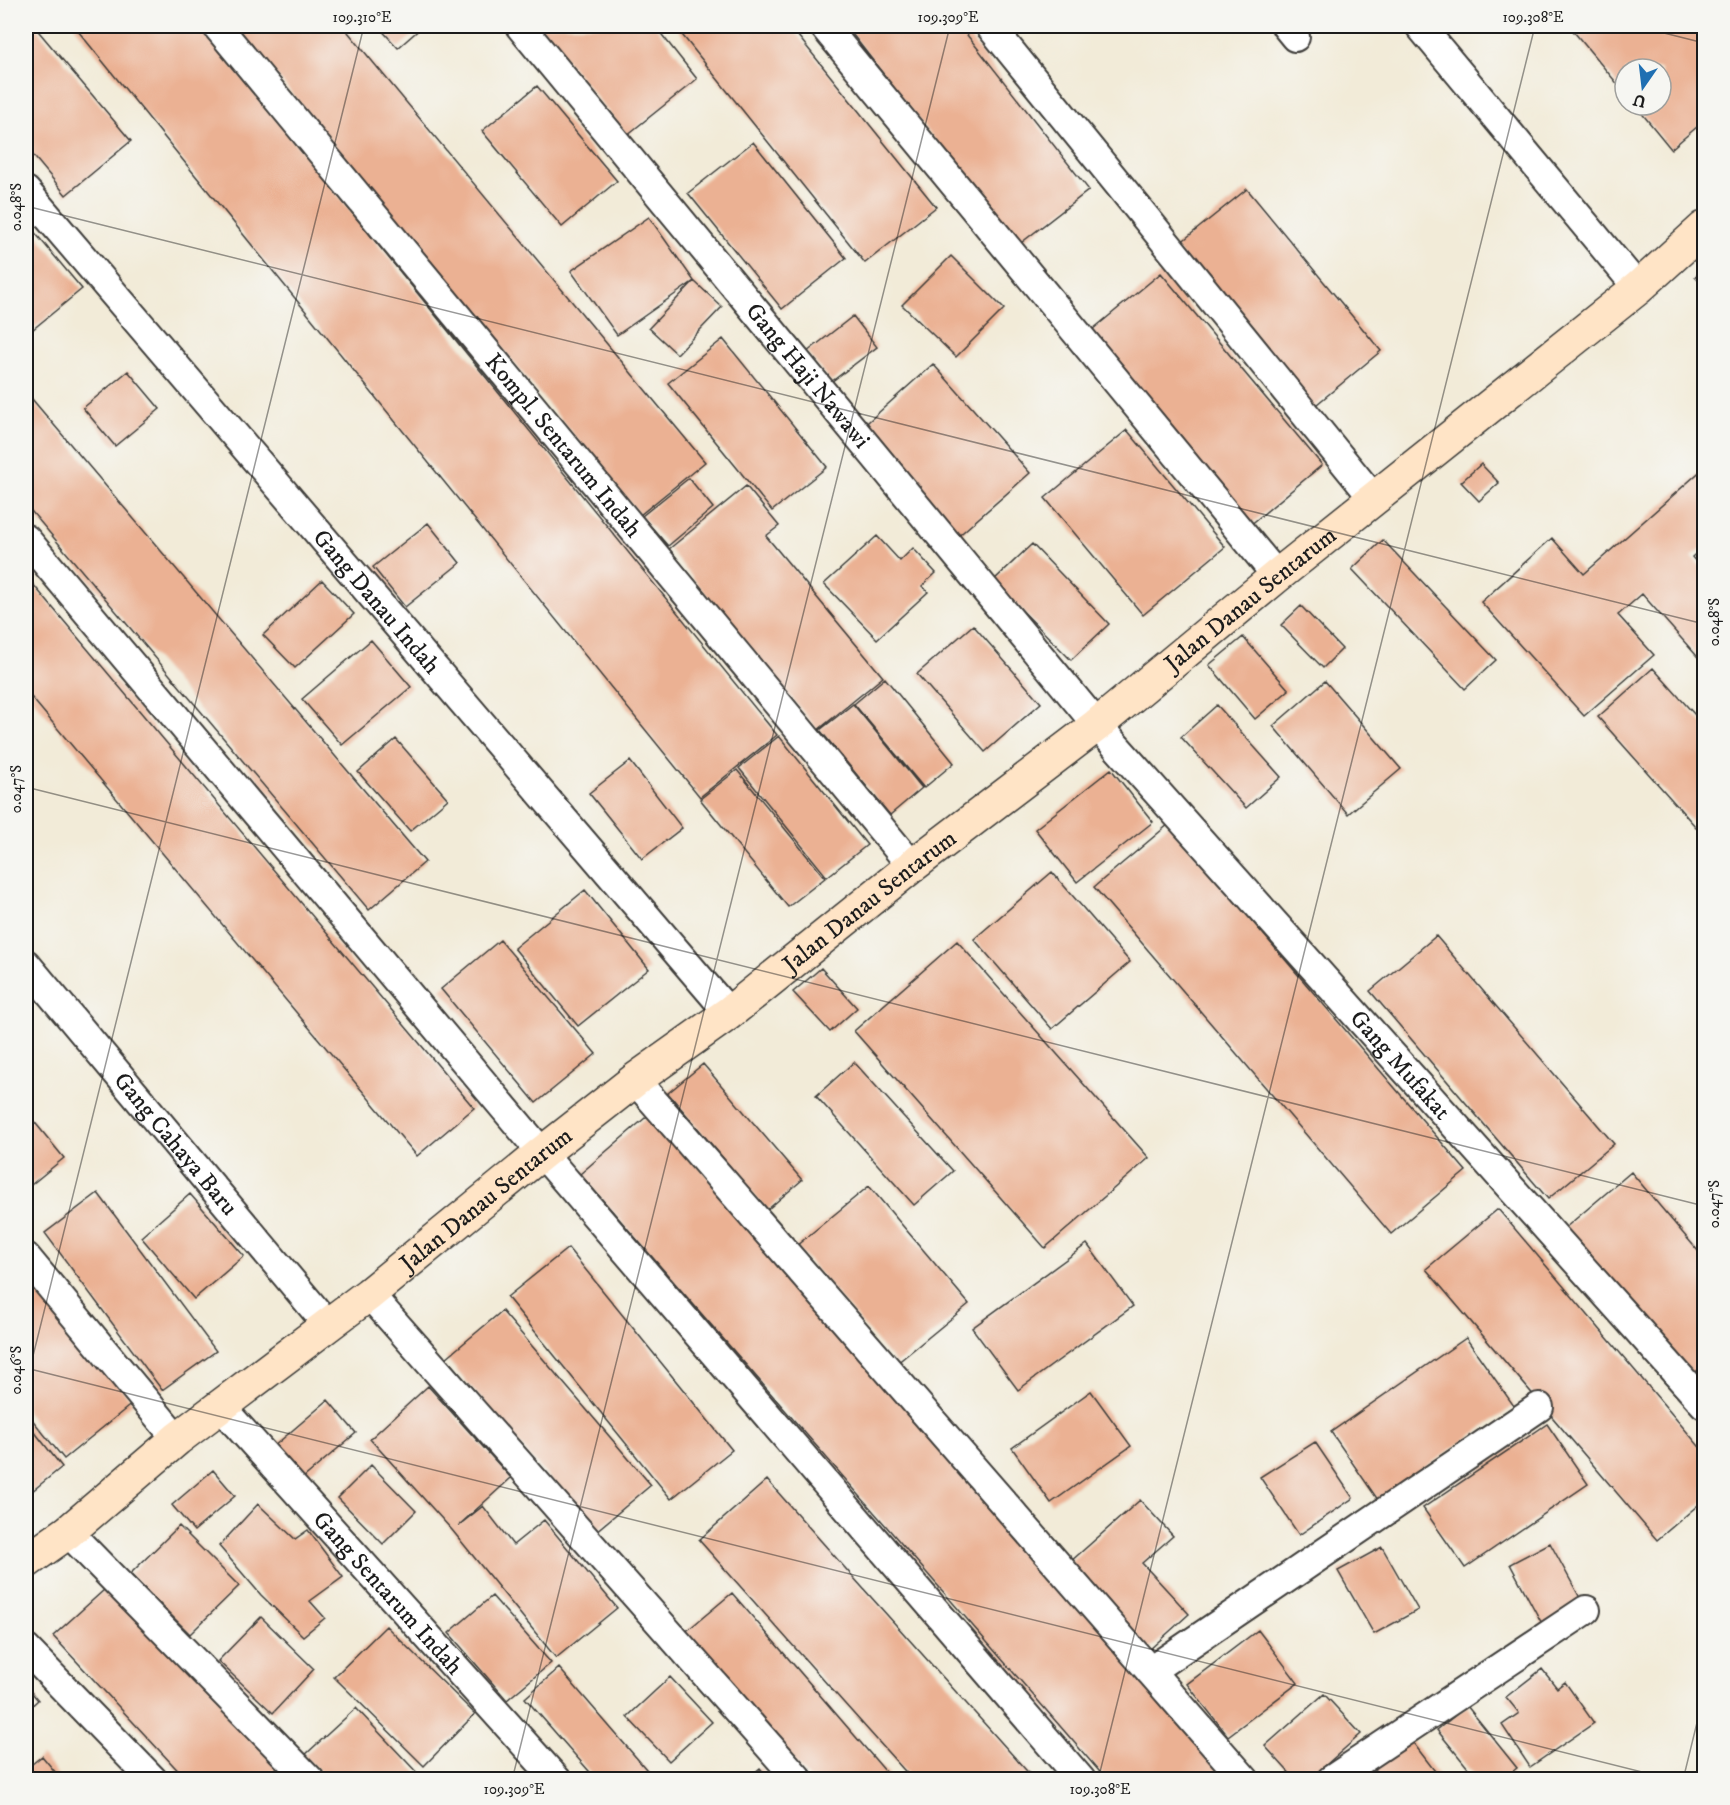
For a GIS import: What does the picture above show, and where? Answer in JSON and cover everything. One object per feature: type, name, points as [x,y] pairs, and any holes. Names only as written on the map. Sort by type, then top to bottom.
[{"type":"street","name":"Kompl. Sentarum Indah","points":[[217,26],[912,866]]},
{"type":"street","name":"Gang Haji Nawawi","points":[[520,26],[1097,724]]},
{"type":"street","points":[[824,26],[1277,576]]},
{"type":"street","points":[[990,26],[1374,499]]},
{"type":"street","points":[[1420,26],[1638,288]]},
{"type":"street","name":"Gang Danau Indah","points":[[26,190],[729,1013]]},
{"type":"street","name":"Jalan Danau Sentarum","points":[[26,1560],[68,1532],[177,1439],[369,1294],[635,1080],[729,1013],[912,866],[1097,724],[1277,576],[1638,288],[1704,228]]},
{"type":"street","points":[[26,539],[542,1153],[1080,1779]]},
{"type":"street","name":"Gang Mufakat","points":[[1097,724],[1704,1404]]},
{"type":"street","name":"Gang Cahaya Baru","points":[[26,964],[327,1324]]},
{"type":"street","points":[[635,1080],[1245,1779]]},
{"type":"street","points":[[26,1257],[177,1439]]},
{"type":"street","points":[[369,1294],[799,1779]]},
{"type":"street","name":"Gang Sentarum Indah","points":[[221,1407],[557,1779]]},
{"type":"street","points":[[1150,1671],[1539,1407]]},
{"type":"street","points":[[68,1532],[310,1779]]},
{"type":"street","points":[[1330,1779],[1586,1610]]},
{"type":"street","points":[[26,1649],[153,1779]]},
{"type":"building","points":[[26,26],[34,26],[131,141],[66,195],[26,147]]},
{"type":"building","points":[[74,26],[200,26],[777,735],[700,797]]},
{"type":"building","points":[[236,26],[343,26],[705,462],[640,515]]},
{"type":"building","points":[[378,26],[423,26],[398,48]]},
{"type":"building","points":[[539,26],[655,26],[697,79],[627,135]]},
{"type":"building","points":[[675,26],[790,26],[936,207],[865,263]]},
{"type":"building","points":[[846,26],[960,26],[1089,190],[1017,246]]},
{"type":"building","points":[[1569,26],[1701,26],[1704,30],[1704,121],[1671,149],[1645,117],[1673,117],[1673,57],[1613,57],[1613,79]]},
{"type":"building","points":[[537,86],[617,181],[562,227],[482,131]]},
{"type":"building","points":[[753,142],[846,258],[782,309],[688,193]]},
{"type":"building","points":[[1247,189],[1381,351],[1311,409],[1175,247]]},
{"type":"building","points":[[649,217],[694,281],[617,335],[571,271]]},
{"type":"building","points":[[26,222],[82,289],[26,335]]},
{"type":"building","points":[[951,256],[1004,309],[956,357],[902,305]]},
{"type":"building","points":[[1704,268],[1704,286],[1695,277]]},
{"type":"building","points":[[1161,273],[1322,465],[1249,526],[1087,334]]},
{"type":"building","points":[[694,281],[722,307],[677,354],[649,328]]},
{"type":"building","points":[[853,316],[877,347],[831,382],[807,352]]},
{"type":"building","points":[[723,339],[827,467],[772,511],[668,383]]},
{"type":"building","points":[[933,364],[1030,473],[955,539],[859,430]]},
{"type":"building","points":[[128,371],[160,409],[115,446],[83,408]]},
{"type":"building","points":[[26,392],[425,862],[369,910],[26,505]]},
{"type":"building","points":[[1127,430],[1225,547],[1143,615],[1045,498]]},
{"type":"building","points":[[1481,464],[1499,483],[1479,501],[1461,482]]},
{"type":"building","points":[[1704,468],[1704,546],[1692,557],[1704,571],[1704,664],[1642,594],[1618,615],[1654,655],[1584,716],[1481,602],[1552,538],[1584,574]]},
{"type":"building","points":[[689,478],[713,508],[668,546],[642,516]]},
{"type":"building","points":[[746,486],[779,526],[766,536],[883,677],[818,730],[669,549]]},
{"type":"building","points":[[428,523],[460,563],[405,607],[373,567]]},
{"type":"building","points":[[877,536],[900,561],[913,548],[936,573],[922,586],[928,592],[877,639],[824,584]]},
{"type":"building","points":[[1383,540],[1496,660],[1465,689],[1352,569]]},
{"type":"building","points":[[1032,544],[1109,624],[1071,660],[993,581]]},
{"type":"building","points":[[26,576],[474,1108],[417,1156],[26,691]]},
{"type":"building","points":[[322,580],[354,614],[295,668],[263,635]]},
{"type":"building","points":[[1301,606],[1342,649],[1323,668],[1281,625]]},
{"type":"building","points":[[973,625],[1041,703],[985,752],[917,674]]},
{"type":"building","points":[[1243,637],[1289,690],[1255,719],[1209,665]]},
{"type":"building","points":[[371,640],[411,687],[342,745],[302,699]]},
{"type":"building","points":[[1653,668],[1704,725],[1704,836],[1598,717]]},
{"type":"building","points":[[885,678],[954,763],[924,788],[854,704]]},
{"type":"building","points":[[1325,681],[1401,769],[1348,814],[1273,726]]},
{"type":"building","points":[[853,704],[922,788],[890,815],[820,730]]},
{"type":"building","points":[[1217,705],[1281,777],[1246,808],[1181,737]]},
{"type":"building","points":[[779,736],[867,845],[827,877],[739,768]]},
{"type":"building","points":[[396,739],[448,799],[410,831],[358,772]]},
{"type":"building","points":[[630,761],[682,828],[642,859],[589,793]]},
{"type":"building","points":[[1111,769],[1153,822],[1077,882],[1035,829]]},
{"type":"building","points":[[737,770],[825,878],[788,907],[700,799]]},
{"type":"building","points":[[1169,824],[1466,1171],[1391,1234],[1094,887]]},
{"type":"building","points":[[1052,872],[1130,962],[1052,1029],[974,939]]},
{"type":"building","points":[[585,890],[649,969],[578,1026],[514,948]]},
{"type":"building","points":[[1436,936],[1614,1144],[1548,1199],[1370,991]]},
{"type":"building","points":[[500,940],[596,1054],[536,1103],[441,989]]},
{"type":"building","points":[[957,941],[1149,1158],[1045,1248],[854,1031]]},
{"type":"building","points":[[821,968],[857,1008],[830,1032],[793,992]]},
{"type":"building","points":[[854,1062],[953,1171],[914,1205],[816,1096]]},
{"type":"building","points":[[703,1064],[802,1180],[767,1210],[668,1093]]},
{"type":"building","points":[[652,1112],[1232,1779],[1106,1779],[580,1174]]},
{"type":"building","points":[[32,1119],[64,1158],[26,1189],[26,1125]]},
{"type":"building","points":[[1631,1172],[1704,1258],[1704,1365],[1692,1375],[1565,1228]]},
{"type":"building","points":[[869,1186],[969,1304],[896,1364],[796,1246]]},
{"type":"building","points":[[98,1193],[216,1351],[162,1390],[45,1233]]},
{"type":"building","points":[[190,1194],[244,1256],[194,1299],[141,1237]]},
{"type":"building","points":[[1498,1209],[1704,1452],[1704,1500],[1657,1540],[1426,1269]]},
{"type":"building","points":[[1087,1244],[1133,1306],[1018,1390],[972,1328]]},
{"type":"building","points":[[568,1248],[732,1450],[671,1499],[507,1297]]},
{"type":"building","points":[[26,1271],[133,1403],[64,1459],[26,1412]]},
{"type":"building","points":[[502,1311],[651,1485],[595,1532],[446,1358]]},
{"type":"building","points":[[1466,1338],[1514,1406],[1378,1500],[1331,1432]]},
{"type":"building","points":[[428,1386],[511,1478],[458,1526],[483,1506],[513,1545],[544,1520],[617,1608],[556,1658],[452,1530],[370,1439]]},
{"type":"building","points":[[1091,1391],[1131,1446],[1051,1503],[1012,1448]]},
{"type":"building","points":[[328,1400],[356,1433],[302,1479],[273,1447]]},
{"type":"building","points":[[26,1421],[62,1467],[26,1496]]},
{"type":"building","points":[[1547,1424],[1588,1484],[1465,1568],[1423,1508]]},
{"type":"building","points":[[1315,1442],[1353,1498],[1299,1535],[1260,1477]]},
{"type":"building","points":[[371,1465],[416,1511],[383,1544],[338,1498]]},
{"type":"building","points":[[213,1470],[235,1496],[194,1531],[172,1505]]},
{"type":"building","points":[[767,1480],[1034,1779],[912,1779],[844,1703],[699,1540]]},
{"type":"building","points":[[1140,1500],[1173,1536],[1142,1563],[1189,1614],[1149,1650],[1070,1562]]},
{"type":"building","points":[[258,1504],[295,1539],[308,1530],[343,1577],[310,1601],[325,1618],[303,1636],[261,1595],[219,1546]]},
{"type":"building","points":[[179,1526],[239,1586],[190,1634],[130,1574]]},
{"type":"building","points":[[1550,1543],[1586,1609],[1546,1631],[1510,1564]]},
{"type":"building","points":[[1382,1547],[1418,1610],[1374,1634],[1338,1571]]},
{"type":"building","points":[[114,1581],[299,1779],[186,1779],[53,1636]]},
{"type":"building","points":[[732,1593],[892,1779],[809,1779],[683,1634]]},
{"type":"building","points":[[492,1596],[551,1663],[507,1700],[449,1633]]},
{"type":"building","points":[[261,1617],[314,1669],[273,1713],[218,1661]]},
{"type":"building","points":[[386,1626],[475,1714],[424,1766],[334,1677]]},
{"type":"building","points":[[1258,1630],[1298,1683],[1228,1736],[1187,1684]]},
{"type":"building","points":[[559,1668],[652,1776],[648,1779],[596,1779],[525,1698]]},
{"type":"building","points":[[1542,1669],[1557,1688],[1565,1682],[1594,1723],[1530,1767],[1502,1725],[1519,1713],[1506,1697]]},
{"type":"building","points":[[670,1677],[712,1722],[669,1761],[627,1717]]},
{"type":"building","points":[[26,1686],[38,1700],[26,1711]]},
{"type":"building","points":[[1324,1694],[1361,1734],[1310,1779],[1295,1779],[1265,1746]]},
{"type":"building","points":[[1467,1706],[1517,1768],[1503,1779],[1477,1779],[1437,1730]]},
{"type":"building","points":[[356,1708],[423,1779],[327,1779],[304,1756]]},
{"type":"building","points":[[1411,1740],[1441,1779],[1356,1779]]},
{"type":"building","points":[[42,1756],[61,1779],[26,1779],[26,1769]]},
{"type":"building","points":[[760,1768],[769,1779],[747,1779]]}]
